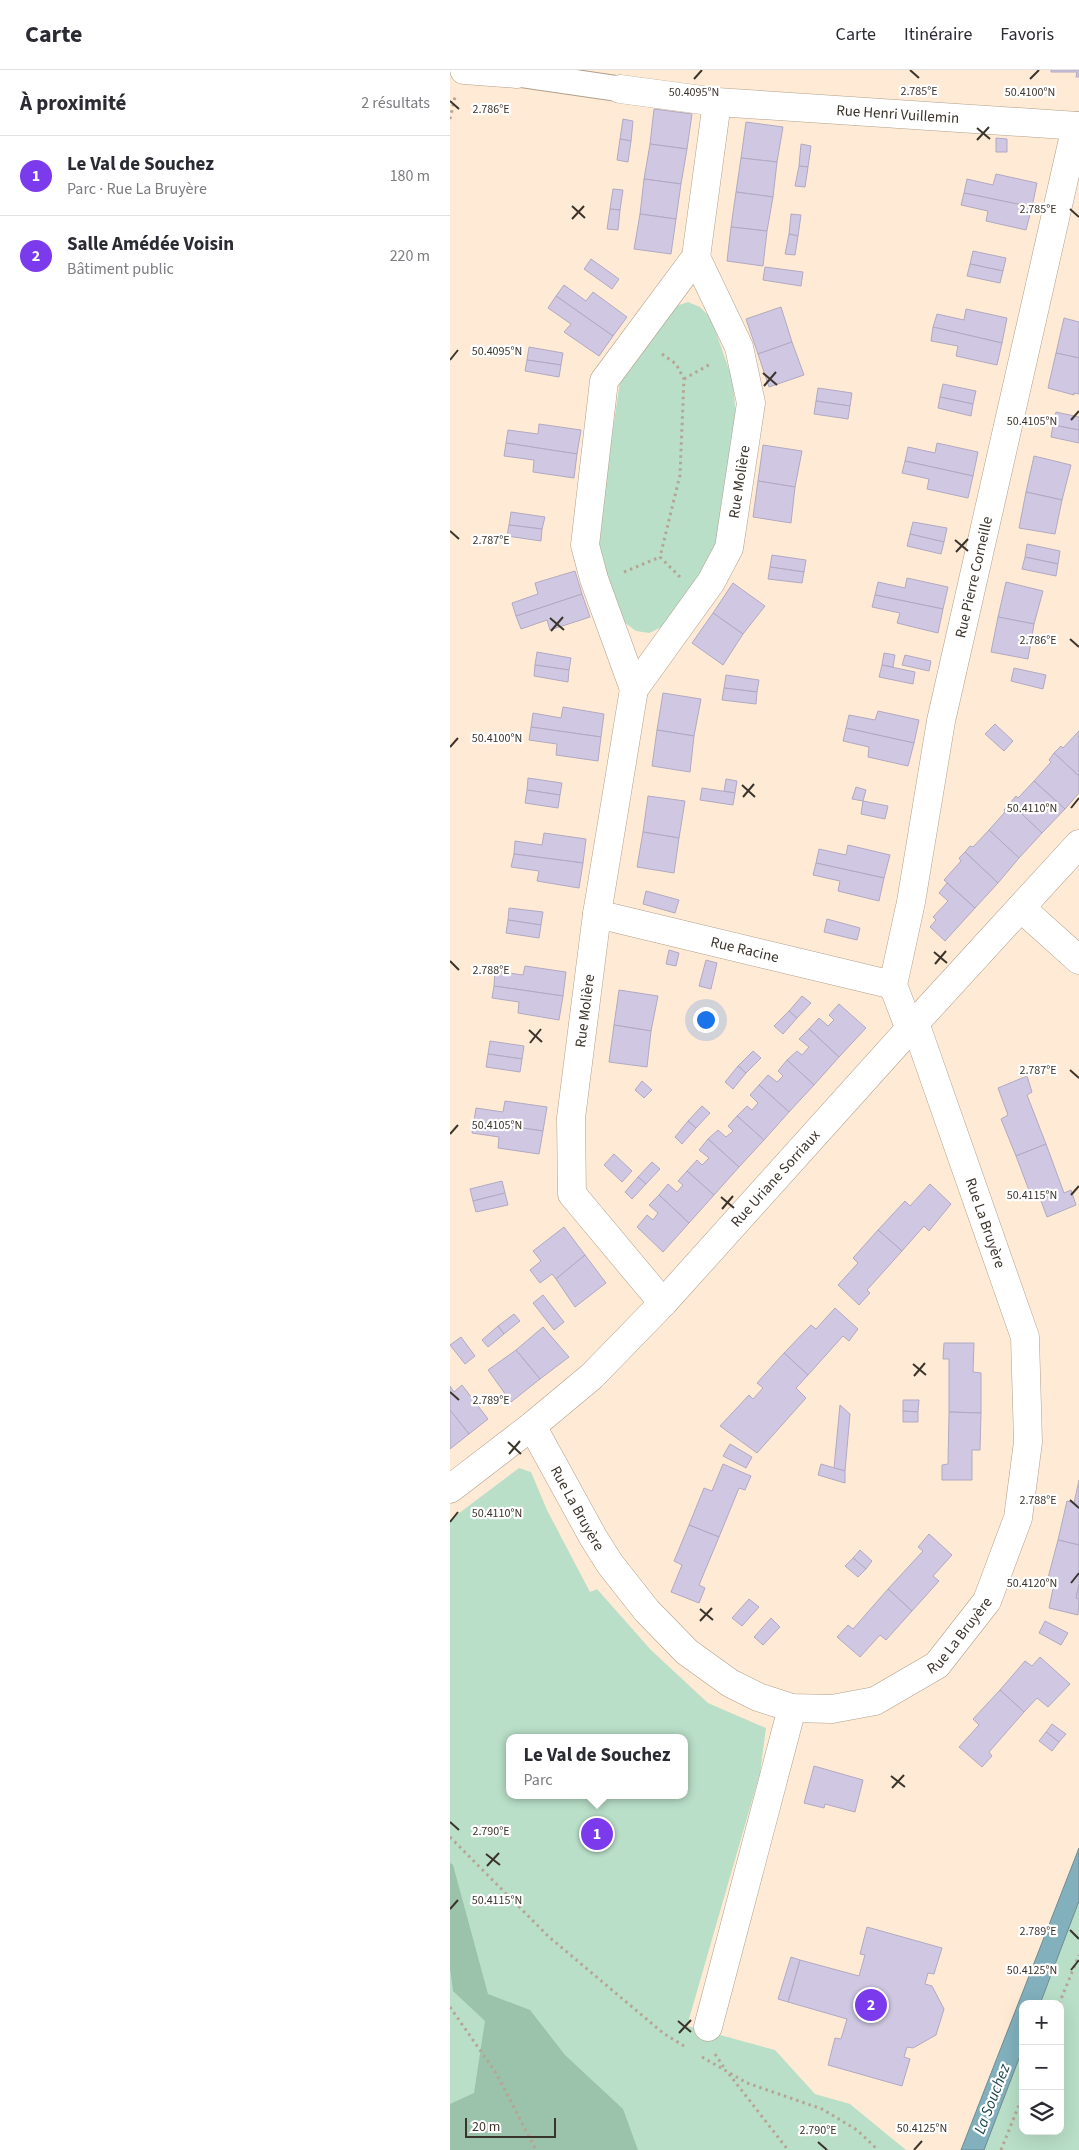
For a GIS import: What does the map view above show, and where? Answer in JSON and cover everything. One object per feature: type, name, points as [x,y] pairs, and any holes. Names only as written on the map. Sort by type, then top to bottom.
[{"type":"street","points":[[464,70],[517,74],[620,89]]},
{"type":"street","name":"Rue Henri Vuillemin","points":[[620,89],[717,102],[1078,126]]},
{"type":"street","name":"Rue Molière","points":[[634,689],[598,590],[585,545],[604,381],[696,257],[717,102]]},
{"type":"street","name":"Rue Pierre Corneille","points":[[893,984],[911,902],[941,721],[1078,126]]},
{"type":"street","name":"Rue Molière","points":[[663,1303],[572,1194],[571,1118],[597,914],[634,689],[711,582],[729,548],[751,403],[739,347],[696,257]]},
{"type":"street","name":"Rue Uriane Sorriaux","points":[[450,1489],[532,1426],[592,1376],[663,1303],[912,1026],[1079,844]]},
{"type":"street","points":[[1021,908],[1079,960]]},
{"type":"street","name":"Rue Racine","points":[[597,914],[893,984]]},
{"type":"street","points":[[893,984],[912,1026]]},
{"type":"street","name":"Rue La Bruyère","points":[[532,1426],[593,1537],[610,1564],[647,1611],[687,1652],[730,1682],[758,1697],[792,1708],[832,1709],[875,1701],[937,1665],[987,1601],[1018,1518],[1028,1442],[1025,1337],[912,1026]]},
{"type":"street","points":[[708,2027],[792,1708]]},
{"type":"path","points":[[638,337],[676,364],[684,379],[680,475],[660,557]]},
{"type":"path","points":[[660,557],[700,596]]},
{"type":"path","points":[[598,590],[617,575],[660,557]]},
{"type":"path","points":[[450,1837],[548,1936],[663,2033],[687,2047]]},
{"type":"path","points":[[1061,2000],[1079,1955]]},
{"type":"path","points":[[450,2007],[496,2073],[536,2150]]},
{"type":"path","points":[[708,2027],[712,2050],[726,2071],[766,2119],[788,2150]]},
{"type":"path","points":[[695,2052],[747,2083],[822,2109],[857,2130],[878,2150]]},
{"type":"path","points":[[1000,2150],[1019,2105]]},
{"type":"green space","points":[[688,302],[700,307],[711,318],[733,381],[736,418],[716,561],[662,627],[649,633],[636,631],[624,622],[596,541],[620,382],[670,308]]},
{"type":"green space","points":[[519,1468],[531,1472],[547,1510],[590,1592],[597,1589],[651,1650],[708,1703],[766,1728],[760,1773],[687,2026],[775,2050],[815,2094],[850,2104],[906,2150],[450,2150],[450,1520]]},
{"type":"green space","points":[[450,1863],[453,1865],[488,1994],[530,2010],[565,2055],[623,2109],[638,2150],[450,2150],[450,2104],[474,2093],[485,2021],[453,1991],[450,1968]]},
{"type":"green space","points":[[1079,1901],[1079,2150],[984,2150],[1019,2058],[1019,2135],[1064,2135],[1064,2000],[1042,2000]]},
{"type":"water","points":[[1079,1848],[1079,1901],[1042,2000],[1020,2000]]},
{"type":"water","name":"La Souchez","points":[[1019,2002],[1019,2058],[984,2150],[961,2150]]},
{"type":"building","points":[[1051,70],[1079,70],[1079,77],[1076,77],[1077,72],[1051,72]]},
{"type":"building","points":[[654,109],[692,114],[687,149],[650,144]]},
{"type":"building","points":[[623,119],[633,121],[631,141],[620,139]]},
{"type":"building","points":[[746,122],[783,127],[777,162],[741,158]]},
{"type":"building","points":[[996,138],[1007,139],[1007,152],[996,152]]},
{"type":"building","points":[[620,139],[631,141],[628,162],[617,160]]},
{"type":"building","points":[[650,144],[687,149],[681,184],[644,179]]},
{"type":"building","points":[[801,144],[811,146],[808,167],[799,166]]},
{"type":"building","points":[[741,158],[777,162],[773,197],[736,192]]},
{"type":"building","points":[[799,166],[808,167],[805,187],[795,186]]},
{"type":"building","points":[[996,174],[1037,183],[1032,207],[964,193],[967,179],[993,185]]},
{"type":"building","points":[[644,179],[681,184],[676,219],[640,214]]},
{"type":"building","points":[[613,189],[623,190],[620,210],[610,209]]},
{"type":"building","points":[[736,192],[773,197],[767,231],[731,227]]},
{"type":"building","points":[[964,193],[1032,207],[1026,230],[986,221],[988,211],[961,205]]},
{"type":"building","points":[[610,209],[620,210],[618,230],[607,229]]},
{"type":"building","points":[[640,214],[676,219],[671,254],[634,249]]},
{"type":"building","points":[[791,214],[801,215],[798,236],[789,234]]},
{"type":"building","points":[[731,227],[767,231],[763,266],[727,261]]},
{"type":"building","points":[[789,234],[798,236],[795,255],[785,254]]},
{"type":"building","points":[[973,251],[1006,258],[1003,271],[970,264]]},
{"type":"building","points":[[591,259],[619,279],[612,289],[584,269]]},
{"type":"building","points":[[970,264],[1003,271],[1000,283],[967,276]]},
{"type":"building","points":[[765,267],[803,272],[801,286],[763,280]]},
{"type":"building","points":[[564,285],[586,301],[593,292],[627,317],[613,336],[556,296]]},
{"type":"building","points":[[556,296],[613,336],[599,356],[564,332],[571,324],[548,308]]},
{"type":"building","points":[[781,307],[792,342],[758,354],[746,319]]},
{"type":"building","points":[[966,309],[1007,318],[1002,343],[933,327],[937,314],[964,320]]},
{"type":"building","points":[[1064,318],[1079,322],[1079,358],[1056,353]]},
{"type":"building","points":[[933,327],[1002,343],[997,365],[956,356],[958,346],[931,341]]},
{"type":"building","points":[[792,342],[804,375],[769,387],[758,354]]},
{"type":"building","points":[[529,347],[563,353],[561,365],[527,360]]},
{"type":"building","points":[[1056,353],[1079,358],[1079,394],[1074,393],[1074,395],[1048,388]]},
{"type":"building","points":[[527,360],[561,365],[559,377],[525,371]]},
{"type":"building","points":[[943,384],[976,391],[973,404],[940,397]]},
{"type":"building","points":[[818,388],[852,393],[850,406],[816,401]]},
{"type":"building","points":[[940,397],[973,404],[971,416],[938,408]]},
{"type":"building","points":[[816,401],[850,406],[848,419],[814,414]]},
{"type":"building","points":[[1056,412],[1079,417],[1079,430],[1053,425]]},
{"type":"building","points":[[539,424],[581,430],[577,454],[506,443],[508,430],[538,434]]},
{"type":"building","points":[[1053,425],[1079,430],[1079,443],[1051,437]]},
{"type":"building","points":[[506,443],[577,454],[574,478],[533,472],[534,460],[504,456]]},
{"type":"building","points":[[937,443],[978,452],[973,476],[905,461],[908,447],[935,453]]},
{"type":"building","points":[[763,445],[802,451],[795,487],[758,481]]},
{"type":"building","points":[[1034,456],[1071,465],[1062,500],[1026,492]]},
{"type":"building","points":[[905,461],[973,476],[968,498],[927,489],[929,479],[902,473]]},
{"type":"building","points":[[758,481],[795,487],[791,523],[753,517]]},
{"type":"building","points":[[1026,492],[1062,500],[1055,534],[1019,528]]},
{"type":"building","points":[[511,512],[545,517],[542,529],[509,525]]},
{"type":"building","points":[[913,522],[947,528],[944,542],[910,534]]},
{"type":"building","points":[[509,525],[542,529],[541,541],[507,536]]},
{"type":"building","points":[[910,534],[944,542],[941,554],[907,546]]},
{"type":"building","points":[[1027,544],[1060,551],[1058,564],[1025,557]]},
{"type":"building","points":[[772,555],[806,560],[804,572],[770,567]]},
{"type":"building","points":[[1025,557],[1058,564],[1056,576],[1022,569]]},
{"type":"building","points":[[770,567],[804,572],[802,583],[768,579]]},
{"type":"building","points":[[575,571],[582,594],[516,616],[512,603],[538,594],[535,583]]},
{"type":"building","points":[[907,578],[948,587],[943,609],[875,595],[878,582],[905,588]]},
{"type":"building","points":[[1006,582],[1043,591],[1034,624],[998,617]]},
{"type":"building","points":[[733,583],[765,606],[743,634],[713,613]]},
{"type":"building","points":[[582,594],[590,617],[550,630],[547,620],[521,629],[516,616]]},
{"type":"building","points":[[875,595],[943,609],[938,633],[897,623],[900,613],[872,607]]},
{"type":"building","points":[[713,613],[743,634],[723,665],[692,643]]},
{"type":"building","points":[[998,617],[1034,624],[1028,659],[991,652]]},
{"type":"building","points":[[537,652],[571,658],[569,670],[535,665]]},
{"type":"building","points":[[884,653],[895,655],[893,667],[882,665]]},
{"type":"building","points":[[905,655],[931,661],[929,671],[902,665]]},
{"type":"building","points":[[535,665],[569,670],[568,682],[534,676]]},
{"type":"building","points":[[882,665],[915,672],[913,684],[879,677]]},
{"type":"building","points":[[1014,668],[1046,675],[1043,689],[1011,681]]},
{"type":"building","points":[[726,675],[759,680],[757,692],[724,688]]},
{"type":"building","points":[[724,688],[757,692],[756,704],[722,700]]},
{"type":"building","points":[[663,693],[701,699],[694,736],[657,730]]},
{"type":"building","points":[[563,707],[604,714],[601,737],[531,727],[533,713],[561,718]]},
{"type":"building","points":[[878,711],[919,720],[914,743],[846,728],[849,715],[875,720]]},
{"type":"building","points":[[995,724],[1013,741],[1004,751],[985,734]]},
{"type":"building","points":[[531,727],[601,737],[598,761],[556,755],[557,744],[529,740]]},
{"type":"building","points":[[846,728],[914,743],[908,766],[868,757],[869,747],[843,741]]},
{"type":"building","points":[[657,730],[694,736],[690,772],[652,766]]},
{"type":"building","points":[[1079,731],[1079,776],[1054,753],[1061,746],[1063,748]]},
{"type":"building","points":[[1054,753],[1079,776],[1079,793],[1065,809],[1034,781],[1051,762],[1049,760]]},
{"type":"building","points":[[528,778],[562,783],[560,795],[527,790]]},
{"type":"building","points":[[726,779],[737,781],[735,793],[724,791]]},
{"type":"building","points":[[1034,781],[1065,809],[1042,833],[1010,803],[1016,796],[1018,798]]},
{"type":"building","points":[[856,787],[866,790],[863,801],[852,799]]},
{"type":"building","points":[[702,788],[735,793],[733,805],[700,800]]},
{"type":"building","points":[[527,790],[560,795],[558,808],[525,803]]},
{"type":"building","points":[[648,796],[685,801],[679,838],[643,832]]},
{"type":"building","points":[[863,801],[888,806],[885,819],[861,814]]},
{"type":"building","points":[[1010,803],[1042,833],[1019,858],[989,830],[1005,812],[1004,810]]},
{"type":"building","points":[[989,830],[1019,858],[998,883],[965,852],[970,846],[973,847]]},
{"type":"building","points":[[643,832],[679,838],[674,873],[637,867]]},
{"type":"building","points":[[544,833],[586,839],[583,863],[514,854],[515,841],[542,845]]},
{"type":"building","points":[[848,845],[890,855],[884,878],[816,863],[819,849],[846,855]]},
{"type":"building","points":[[965,852],[998,883],[975,908],[944,880],[961,861],[959,858]]},
{"type":"building","points":[[514,854],[583,863],[579,888],[537,881],[539,871],[511,867]]},
{"type":"building","points":[[816,863],[884,878],[879,901],[838,891],[840,881],[813,875]]},
{"type":"building","points":[[947,883],[975,908],[945,941],[930,927],[936,920],[933,917],[948,901],[939,893]]},
{"type":"building","points":[[646,891],[679,900],[675,913],[643,904]]},
{"type":"building","points":[[509,908],[543,912],[541,925],[508,920]]},
{"type":"building","points":[[827,919],[860,928],[857,940],[824,932]]},
{"type":"building","points":[[508,920],[541,925],[539,938],[506,933]]},
{"type":"building","points":[[669,950],[679,953],[676,966],[666,964]]},
{"type":"building","points":[[706,960],[717,963],[711,989],[699,986]]},
{"type":"building","points":[[525,966],[566,972],[563,996],[494,986],[495,971],[523,975]]},
{"type":"building","points":[[494,986],[563,996],[559,1020],[518,1013],[519,1002],[492,998]]},
{"type":"building","points":[[619,990],[658,996],[651,1031],[614,1025]]},
{"type":"building","points":[[802,996],[811,1003],[797,1018],[789,1011]]},
{"type":"building","points":[[839,1004],[866,1028],[839,1057],[809,1029],[819,1018],[828,1026],[834,1020],[829,1015]]},
{"type":"building","points":[[789,1011],[797,1018],[783,1034],[774,1026]]},
{"type":"building","points":[[614,1025],[651,1031],[647,1067],[609,1062]]},
{"type":"building","points":[[809,1029],[839,1057],[814,1085],[787,1060],[797,1051],[802,1055],[809,1047],[799,1039]]},
{"type":"building","points":[[490,1041],[524,1046],[522,1059],[488,1054]]},
{"type":"building","points":[[753,1051],[761,1058],[746,1073],[738,1066]]},
{"type":"building","points":[[488,1054],[522,1059],[520,1072],[486,1067]]},
{"type":"building","points":[[787,1060],[814,1085],[789,1112],[759,1085],[768,1075],[777,1082],[783,1076],[778,1071]]},
{"type":"building","points":[[738,1066],[746,1073],[733,1089],[725,1082]]},
{"type":"building","points":[[1027,1076],[1032,1092],[1027,1095],[1046,1144],[1016,1156],[1001,1119],[1008,1115],[998,1088]]},
{"type":"building","points":[[642,1081],[652,1090],[644,1098],[635,1090]]},
{"type":"building","points":[[759,1085],[789,1112],[764,1140],[737,1116],[747,1106],[752,1110],[758,1103],[750,1095]]},
{"type":"building","points":[[505,1101],[547,1107],[543,1131],[474,1121],[476,1108],[503,1112]]},
{"type":"building","points":[[702,1106],[710,1113],[696,1128],[688,1121]]},
{"type":"building","points":[[737,1116],[764,1140],[739,1167],[708,1139],[718,1130],[726,1137],[733,1131],[728,1126]]},
{"type":"building","points":[[474,1121],[543,1131],[539,1154],[498,1148],[499,1137],[472,1133]]},
{"type":"building","points":[[688,1121],[696,1128],[682,1144],[675,1137]]},
{"type":"building","points":[[708,1139],[739,1167],[714,1195],[687,1171],[697,1160],[702,1165],[709,1158],[699,1150]]},
{"type":"building","points":[[1046,1144],[1064,1193],[1071,1190],[1076,1205],[1047,1217],[1037,1190],[1030,1193],[1016,1156]]},
{"type":"building","points":[[614,1154],[632,1171],[622,1182],[604,1165]]},
{"type":"building","points":[[652,1162],[660,1169],[646,1184],[638,1177]]},
{"type":"building","points":[[687,1171],[714,1195],[689,1223],[659,1195],[668,1184],[677,1192],[683,1185],[678,1181]]},
{"type":"building","points":[[638,1177],[646,1184],[632,1199],[625,1192]]},
{"type":"building","points":[[502,1181],[505,1193],[473,1201],[470,1189]]},
{"type":"building","points":[[930,1184],[951,1204],[929,1231],[924,1226],[902,1251],[878,1230],[905,1201],[910,1206]]},
{"type":"building","points":[[505,1193],[508,1205],[476,1212],[473,1201]]},
{"type":"building","points":[[659,1195],[689,1223],[663,1252],[637,1227],[647,1215],[653,1220],[658,1213],[649,1205]]},
{"type":"building","points":[[564,1227],[585,1255],[556,1279],[552,1274],[540,1283],[530,1270],[541,1261],[533,1251]]},
{"type":"building","points":[[878,1230],[902,1251],[867,1290],[870,1293],[859,1305],[838,1285],[858,1263],[853,1258]]},
{"type":"building","points":[[585,1255],[606,1283],[575,1307],[556,1279]]},
{"type":"building","points":[[543,1295],[564,1322],[554,1330],[533,1303]]},
{"type":"building","points":[[835,1308],[858,1329],[849,1341],[843,1336],[808,1375],[784,1353],[811,1325],[816,1329]]},
{"type":"building","points":[[514,1314],[520,1321],[504,1334],[498,1326]]},
{"type":"building","points":[[498,1326],[504,1334],[488,1347],[482,1340]]},
{"type":"building","points":[[543,1327],[569,1357],[540,1379],[516,1350]]},
{"type":"building","points":[[461,1337],[475,1356],[465,1364],[450,1345]]},
{"type":"building","points":[[944,1343],[974,1343],[973,1372],[981,1373],[981,1413],[949,1412],[949,1359],[943,1359]]},
{"type":"building","points":[[516,1350],[540,1379],[511,1402],[488,1370]]},
{"type":"building","points":[[784,1353],[808,1375],[796,1388],[806,1398],[757,1453],[720,1426],[749,1395],[753,1399],[763,1388],[757,1383]]},
{"type":"building","points":[[462,1385],[488,1419],[469,1434],[450,1410],[450,1386],[454,1392]]},
{"type":"building","points":[[903,1400],[919,1400],[918,1412],[903,1411]]},
{"type":"building","points":[[840,1405],[850,1414],[845,1471],[834,1468]]},
{"type":"building","points":[[450,1410],[469,1434],[450,1449]]},
{"type":"building","points":[[903,1411],[918,1412],[918,1422],[903,1422]]},
{"type":"building","points":[[949,1412],[981,1413],[980,1450],[972,1450],[972,1480],[942,1480],[942,1465],[948,1464]]},
{"type":"building","points":[[730,1444],[752,1457],[746,1468],[723,1456]]},
{"type":"building","points":[[723,1464],[751,1476],[745,1490],[739,1488],[719,1537],[689,1525],[704,1488],[712,1491]]},
{"type":"building","points":[[821,1464],[845,1471],[845,1483],[818,1475]]},
{"type":"building","points":[[1079,1480],[1079,1545],[1058,1540],[1067,1501],[1074,1503]]},
{"type":"building","points":[[689,1525],[719,1537],[699,1585],[705,1588],[699,1603],[671,1592],[682,1565],[674,1561]]},
{"type":"building","points":[[929,1534],[952,1555],[933,1576],[939,1581],[912,1611],[888,1589],[923,1551],[918,1547]]},
{"type":"building","points":[[1058,1540],[1079,1545],[1079,1584],[1076,1598],[1079,1599],[1078,1615],[1049,1608],[1055,1579],[1048,1578]]},
{"type":"building","points":[[860,1550],[872,1561],[866,1569],[853,1558]]},
{"type":"building","points":[[853,1558],[866,1569],[858,1577],[845,1566]]},
{"type":"building","points":[[1079,1584],[1079,1599],[1076,1598]]},
{"type":"building","points":[[888,1589],[912,1611],[886,1640],[880,1635],[860,1657],[837,1637],[848,1625],[853,1629]]},
{"type":"building","points":[[749,1599],[759,1607],[742,1626],[732,1618]]},
{"type":"building","points":[[771,1618],[780,1627],[763,1645],[754,1637]]},
{"type":"building","points":[[1045,1621],[1068,1633],[1061,1645],[1039,1633]]},
{"type":"building","points":[[1040,1657],[1070,1684],[1048,1707],[1037,1698],[1024,1712],[1000,1690],[1025,1661],[1032,1666]]},
{"type":"building","points":[[1000,1690],[1024,1712],[989,1752],[992,1756],[982,1767],[959,1747],[979,1725],[973,1719]]},
{"type":"building","points":[[1052,1724],[1066,1734],[1059,1742],[1046,1732]]},
{"type":"building","points":[[1046,1732],[1059,1742],[1052,1751],[1039,1741]]},
{"type":"building","points":[[814,1766],[863,1780],[855,1812],[825,1804],[824,1808],[804,1803]]},
{"type":"building","points":[[867,1927],[942,1948],[934,1974],[928,1973],[925,1984],[932,1986],[944,2009],[936,2035],[913,2048],[907,2047],[904,2057],[910,2059],[902,2086],[828,2065],[835,2038],[841,2039],[847,2019],[788,2002],[800,1960],[859,1976],[865,1955],[860,1954]]},
{"type":"building","points":[[791,1957],[800,1960],[788,2002],[778,1999]]},
{"type":"place","name":"Le Val de Souchez","points":[[597,1834]]},
{"type":"place","name":"Salle Amédée Voisin","points":[[871,2005]]}]
